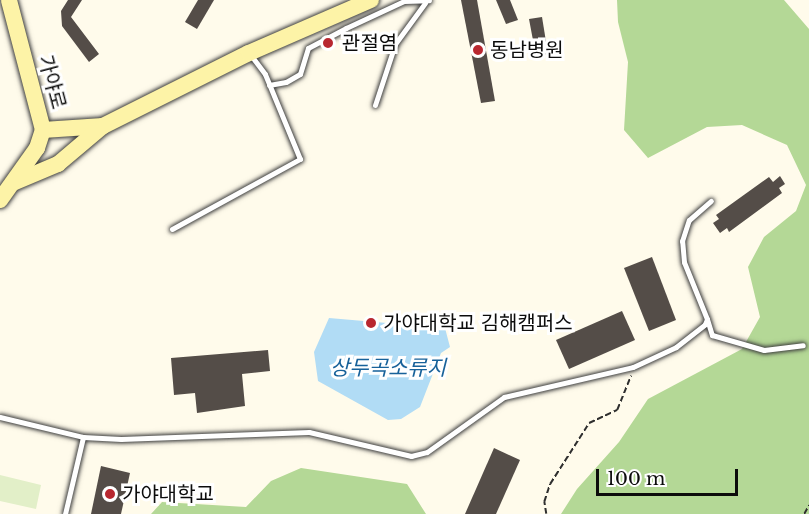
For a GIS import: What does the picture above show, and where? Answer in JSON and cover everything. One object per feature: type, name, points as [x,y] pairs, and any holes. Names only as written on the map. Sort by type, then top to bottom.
[{"type":"street","name":"가야로","points":[[0,200],[37,148],[43,130],[9,0]]},
{"type":"street","points":[[12,183],[58,164],[103,126],[249,53],[371,0]]},
{"type":"street","points":[[43,130],[103,126]]},
{"type":"lane","points":[[269,85],[286,82],[300,74],[308,48],[346,28],[404,1],[427,2]]},
{"type":"lane","points":[[375,105],[394,44],[427,2]]},
{"type":"lane","points":[[172,229],[300,159],[269,85],[249,53]]},
{"type":"lane","points":[[711,201],[689,220],[682,241],[684,262],[712,335],[764,350],[803,345]]},
{"type":"lane","points":[[0,417],[83,437],[121,439],[309,432],[411,456],[427,453],[504,397],[633,367],[676,347],[707,319]]},
{"type":"lane","points":[[66,514],[83,437]]},
{"type":"path","points":[[546,514],[544,502],[550,484],[589,423],[617,410],[633,367]]},
{"type":"path","points":[[804,514],[809,505]]},
{"type":"green space","points":[[617,0],[784,0],[809,29],[809,514],[561,514],[577,489],[619,442],[648,399],[742,349],[760,317],[748,267],[764,237],[796,211],[806,185],[787,145],[742,125],[707,127],[648,158],[624,130],[628,62],[618,22]]},
{"type":"green space","points":[[301,468],[407,484],[426,514],[151,514],[162,502],[246,507],[271,481]]},
{"type":"green space","points":[[0,475],[41,485],[36,509],[0,501]]},
{"type":"water","name":"상두곡소류지","points":[[329,318],[445,328],[450,347],[441,353],[420,407],[401,419],[388,420],[318,381],[314,352]]},
{"type":"building","points":[[68,0],[82,0],[71,17],[99,54],[89,62],[62,26],[61,11]]},
{"type":"building","points":[[198,0],[214,0],[197,29],[185,22]]},
{"type":"building","name":"동남병원","points":[[461,0],[477,0],[495,101],[481,103]]},
{"type":"building","points":[[496,0],[510,0],[518,20],[506,24]]},
{"type":"building","points":[[542,17],[548,54],[536,56],[529,19]]},
{"type":"building","points":[[780,176],[785,184],[779,188],[782,193],[729,232],[727,228],[720,233],[713,223],[719,219],[716,215],[769,177],[773,182]]},
{"type":"building","points":[[652,257],[676,320],[649,331],[624,268]]},
{"type":"building","points":[[622,311],[635,340],[569,369],[556,340]]},
{"type":"building","points":[[268,350],[270,371],[242,374],[245,406],[197,413],[195,393],[174,395],[171,358]]},
{"type":"building","points":[[494,448],[520,460],[496,514],[465,514]]},
{"type":"building","name":"가야대학교","points":[[101,466],[130,473],[121,514],[91,514]]},
{"type":"place","name":"관절염","points":[[328,43]]},
{"type":"place","name":"동남병원","points":[[478,50]]},
{"type":"place","name":"가야대학교 김해캠퍼스","points":[[371,323]]},
{"type":"place","name":"가야대학교","points":[[110,494]]}]
